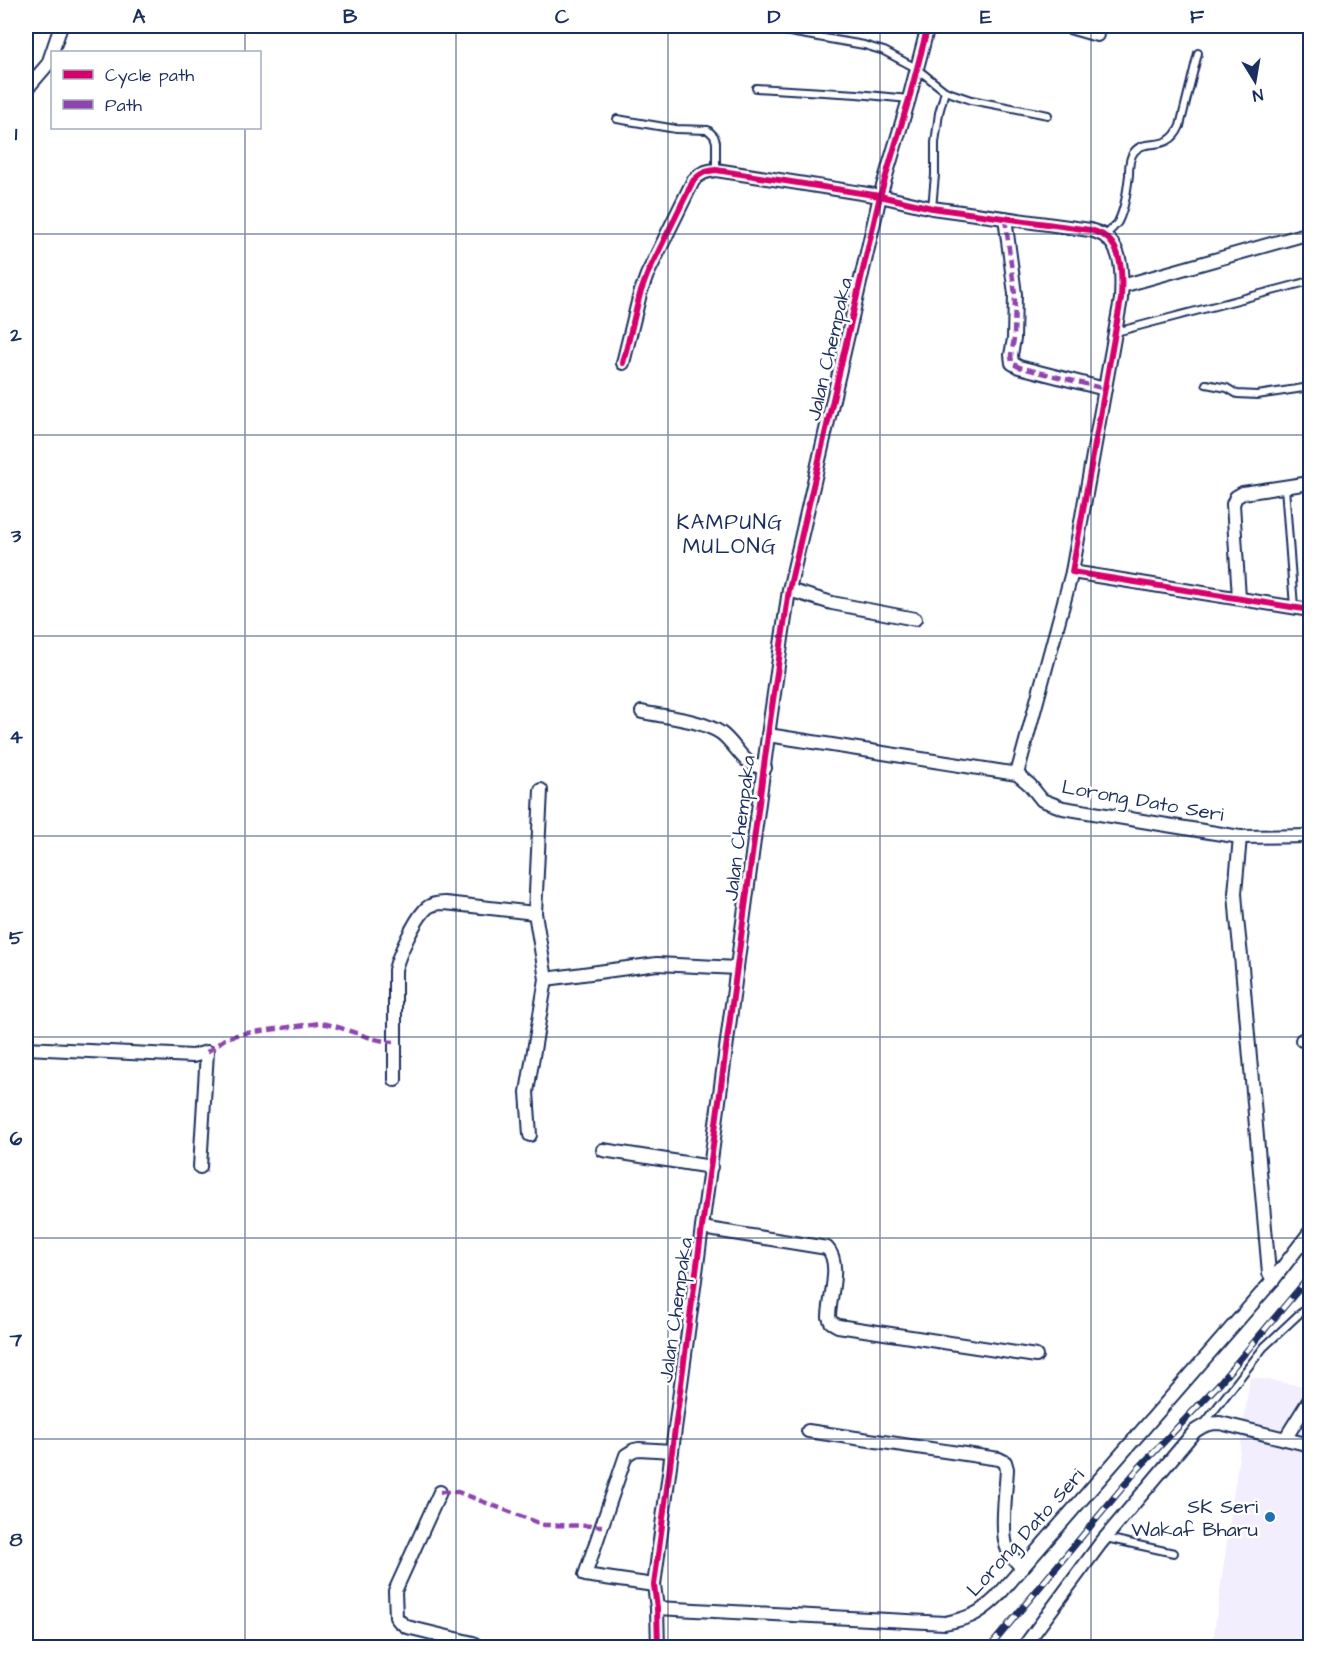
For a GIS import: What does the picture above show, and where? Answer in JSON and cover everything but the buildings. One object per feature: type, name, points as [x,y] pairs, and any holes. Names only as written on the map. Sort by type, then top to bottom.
[{"type":"street","points":[[52,51],[61,26]]},
{"type":"street","name":"Jalan Chempaka","points":[[658,1647],[654,1585],[789,590],[880,196],[928,26]]},
{"type":"street","points":[[1066,26],[1097,35]]},
{"type":"street","points":[[26,93],[48,64],[51,55]]},
{"type":"street","points":[[623,363],[646,275],[693,181],[699,174],[707,171],[716,170],[880,196],[932,208],[1090,230],[1105,236],[1115,248],[1123,270],[1122,286],[1072,572],[1017,774],[768,735]]},
{"type":"street","points":[[1005,218],[1015,294],[1012,363],[1019,367],[1105,388]]},
{"type":"street","points":[[1122,286],[1311,233]]},
{"type":"street","points":[[1239,598],[1234,500],[1243,493],[1311,483]]},
{"type":"street","points":[[1072,572],[1311,610]]},
{"type":"street","points":[[789,590],[832,603],[915,618]]},
{"type":"street","points":[[642,712],[706,726],[733,743],[752,765],[765,768]]},
{"type":"street","name":"Lorong Dato Seri","points":[[1017,774],[1042,800],[1063,808],[1240,837],[1311,836]]},
{"type":"street","points":[[530,1135],[527,1092],[546,979],[535,913],[541,790]]},
{"type":"street","points":[[1240,837],[1235,893],[1269,1273],[1272,1280]]},
{"type":"street","points":[[395,1080],[395,970],[398,958],[424,910],[434,904],[445,903],[535,913]]},
{"type":"street","points":[[546,979],[649,965],[737,968]]},
{"type":"street","points":[[26,1048],[193,1056],[207,1052],[200,1167]]},
{"type":"street","points":[[603,1150],[711,1167]]},
{"type":"street","points":[[702,1228],[827,1248],[832,1253],[834,1262],[829,1317],[831,1322],[838,1326],[1035,1356]]},
{"type":"street","name":"Lorong Dato Seri","points":[[657,1608],[945,1623],[982,1611],[996,1598],[1311,1232]]},
{"type":"street","points":[[1285,1439],[1311,1399]]},
{"type":"street","points":[[1023,1647],[1106,1538],[1196,1431],[1203,1426],[1220,1423],[1311,1445]]},
{"type":"street","points":[[808,1431],[999,1459],[1005,1462],[1007,1468],[1004,1533],[1006,1546],[1022,1568]]},
{"type":"street","points":[[654,1585],[585,1575],[626,1455],[639,1449],[672,1451]]},
{"type":"street","points":[[440,1492],[395,1591],[396,1617],[407,1627],[473,1643],[480,1647]]},
{"type":"lane","points":[[778,30],[864,45],[884,51],[916,68],[945,91],[971,100],[1048,115]]},
{"type":"lane","points":[[1105,236],[1117,223],[1123,207],[1130,160],[1134,152],[1139,147],[1170,140],[1177,134],[1198,53]]},
{"type":"lane","points":[[756,88],[909,99]]},
{"type":"lane","points":[[932,208],[935,142],[945,91]]},
{"type":"lane","points":[[617,119],[676,129],[708,130],[716,142],[716,170]]},
{"type":"lane","points":[[1115,332],[1311,281]]},
{"type":"lane","points":[[1206,384],[1227,388],[1238,394],[1257,395],[1311,387]]},
{"type":"lane","points":[[1285,487],[1294,607]]},
{"type":"lane","points":[[1203,1426],[1264,1347],[1311,1306]]},
{"type":"lane","points":[[1106,1538],[1174,1553]]},
{"type":"shaded area","name":"SK Seri Wakaf Bharu","points":[[1250,1377],[1310,1387],[1310,1647],[1212,1648]]},
{"type":"railway","points":[[989,1648],[1137,1470],[1217,1386],[1310,1276]]},
{"type":"marked path","points":[[1005,218],[1015,294],[1012,363],[1019,367],[1105,389]]},
{"type":"marked path","points":[[207,1052],[226,1038],[240,1034],[319,1023],[394,1042]]},
{"type":"marked path","points":[[440,1492],[458,1492],[544,1525],[602,1526]]},
{"type":"cycle path","points":[[658,1648],[654,1585],[789,590],[880,196],[928,26]]},
{"type":"cycle path","points":[[623,363],[647,275],[693,181],[706,172],[716,170],[880,196],[932,208],[1095,231],[1110,241],[1118,255],[1121,299],[1072,572],[1310,610]]},
{"type":"place","name":"SK Seri Wakaf Bharu","points":[[1270,1517]]},
{"type":"district","name":"KAMPUNG MULONG","points":[[730,534]]}]
